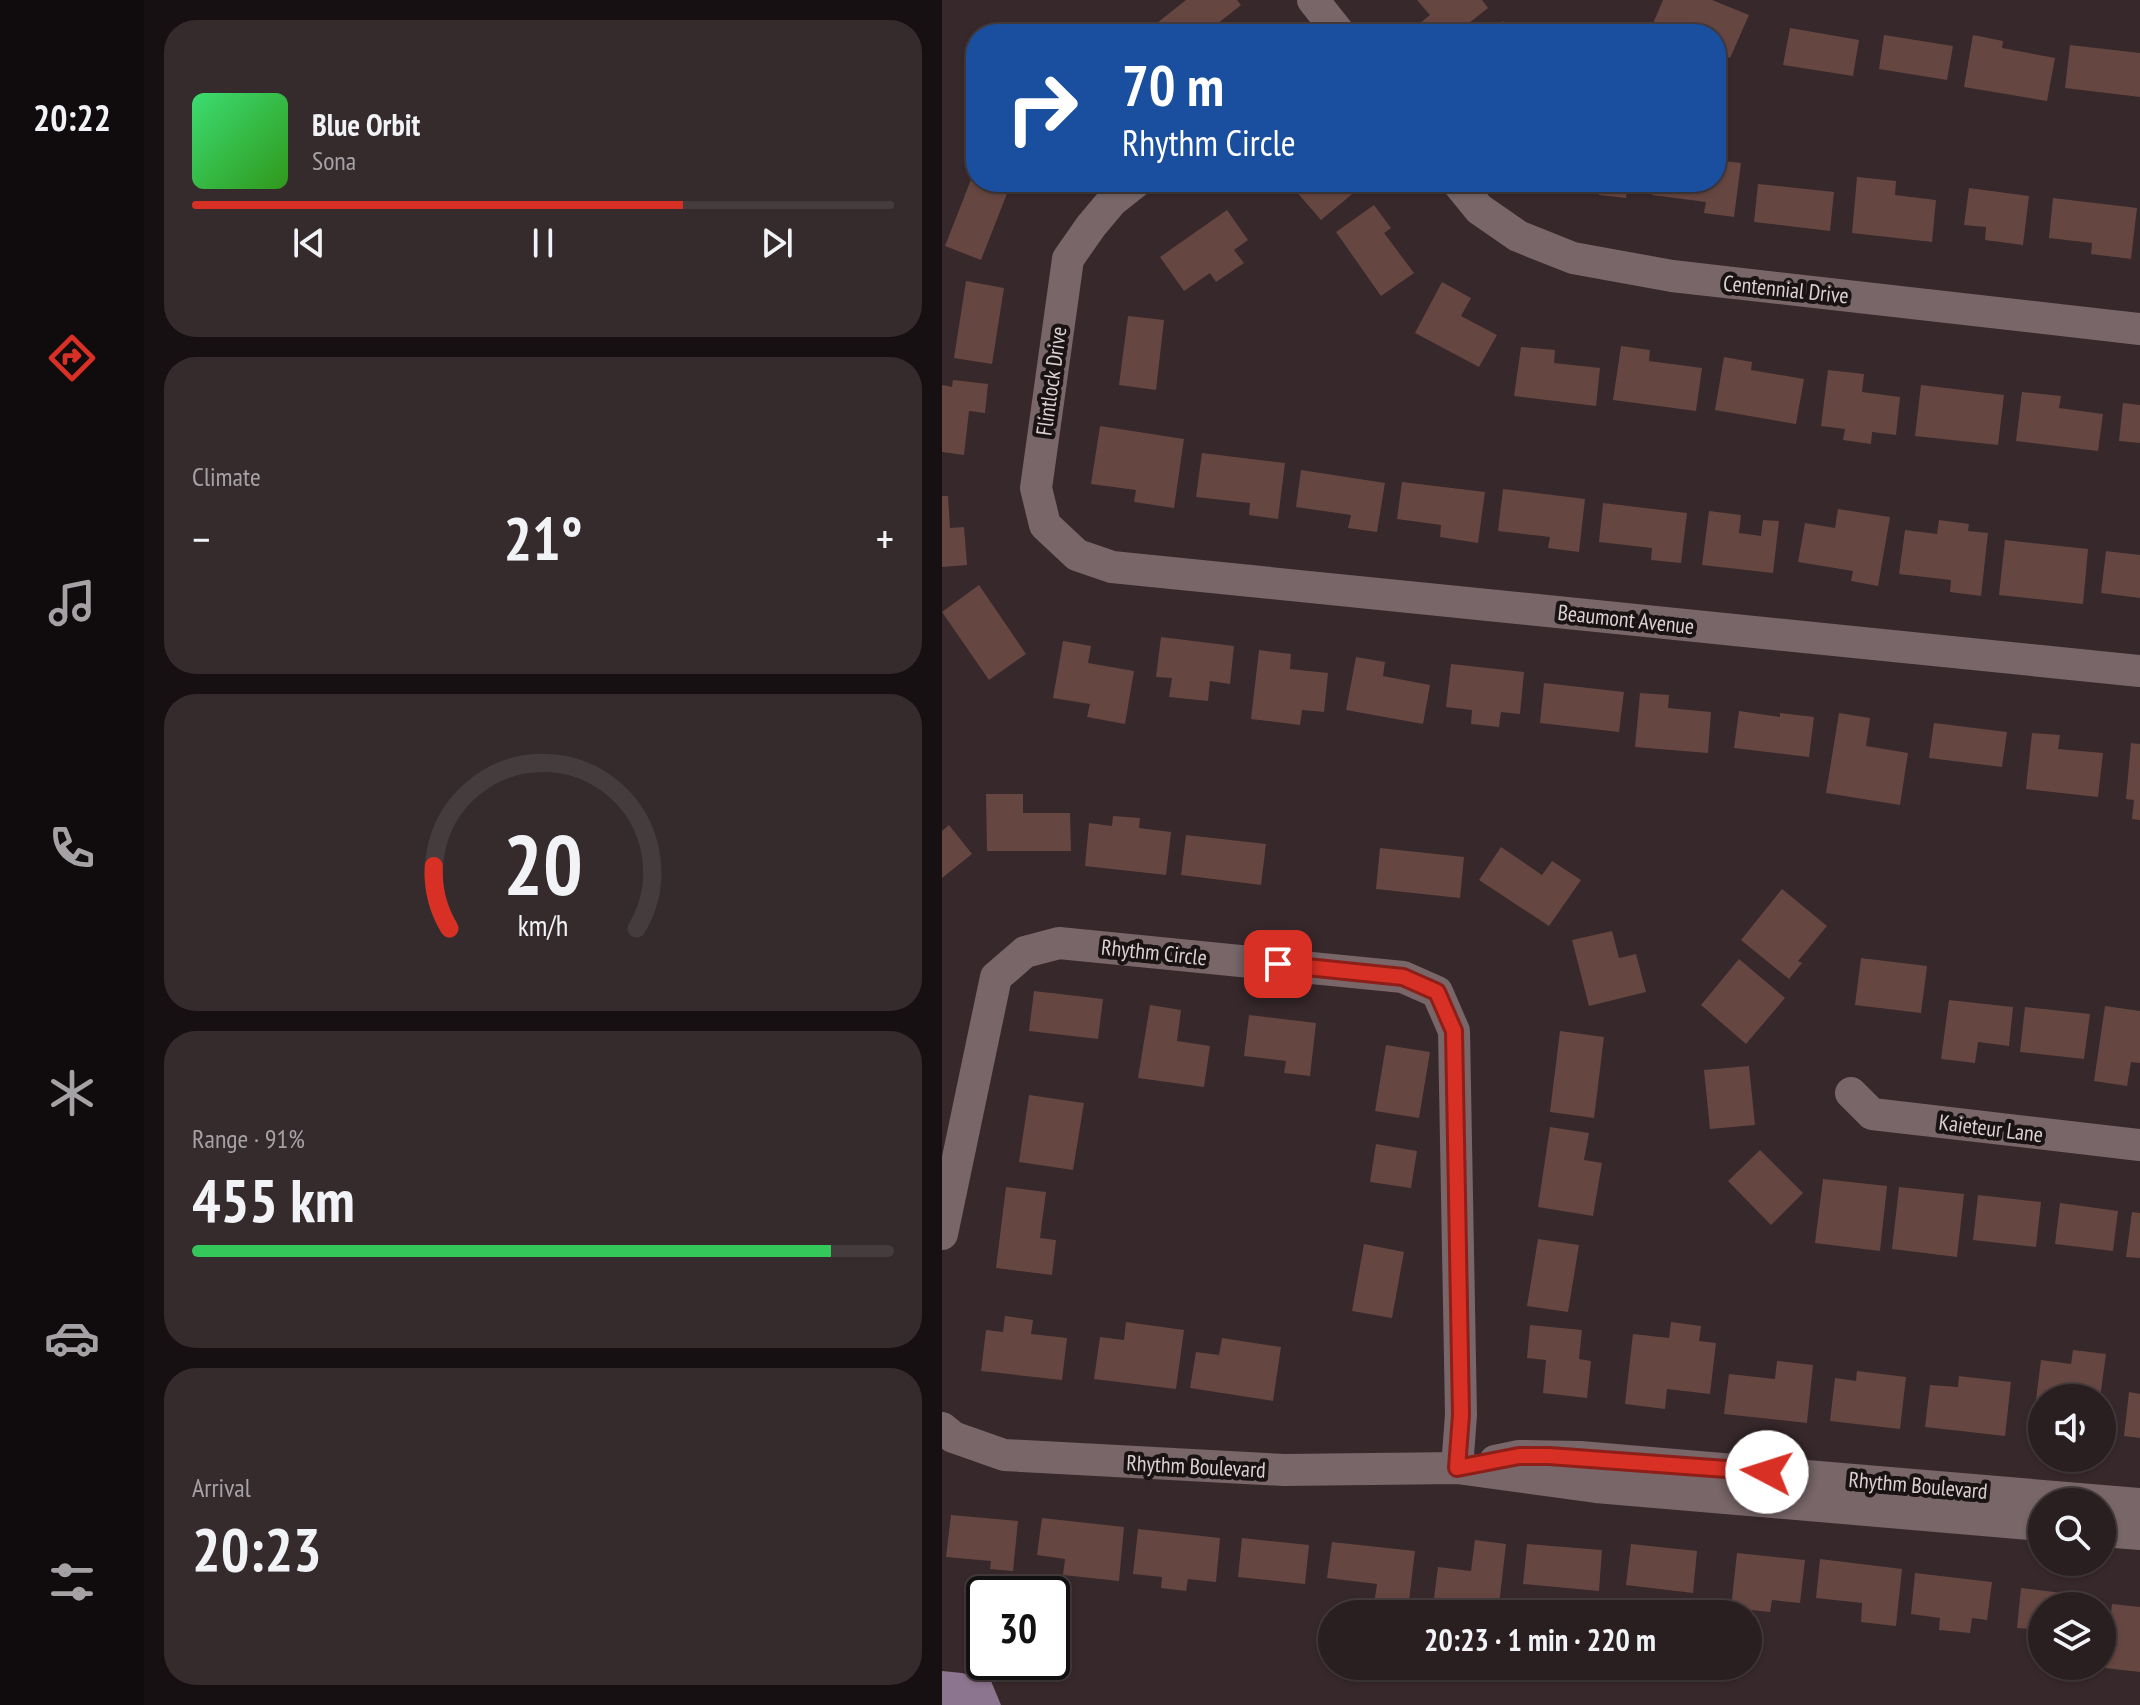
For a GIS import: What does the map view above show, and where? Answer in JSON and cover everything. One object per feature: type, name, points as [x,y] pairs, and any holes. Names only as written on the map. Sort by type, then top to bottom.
[{"type":"street","points":[[1313,0],[1329,24]]},
{"type":"street","name":"Flintlock Drive","points":[[1112,567],[1077,555],[1045,525],[1036,488],[1068,259],[1112,201],[1123,192]]},
{"type":"street","name":"Centennial Drive","points":[[1465,192],[1479,209],[1518,236],[1573,258],[1672,276],[2140,329]]},
{"type":"street","name":"Beaumont Avenue","points":[[1112,567],[2140,671]]},
{"type":"street","name":"Rhythm Circle","points":[[942,1234],[996,977],[1025,952],[1059,943],[1403,977],[1426,987],[1437,992],[1454,1031],[1461,1415],[1457,1468]]},
{"type":"street","name":"Kaieteur Lane","points":[[1851,1093],[1872,1114],[2140,1145]]},
{"type":"street","name":"Rhythm Boulevard","points":[[942,1428],[953,1437],[1004,1455],[1284,1470],[1457,1468],[1596,1487],[2028,1524]]},
{"type":"street","name":"Rhythm Boulevard","points":[[1457,1468],[1519,1456],[1580,1457],[2140,1504]]},
{"type":"street","points":[[2116,1532],[2140,1534]]},
{"type":"shaded area","points":[[942,1671],[966,1674],[966,1680],[991,1681],[1001,1705],[942,1705]]},
{"type":"building","points":[[1186,0],[1237,0],[1241,5],[1217,24],[1156,24]]},
{"type":"building","points":[[1417,0],[1482,0],[1488,8],[1468,24],[1419,24],[1430,15]]},
{"type":"building","points":[[1663,0],[1712,0],[1749,15],[1730,58],[1726,56],[1726,24],[1653,24]]},
{"type":"building","points":[[1790,28],[1859,40],[1853,76],[1783,65]]},
{"type":"building","points":[[1884,35],[1953,46],[1947,80],[1879,69]]},
{"type":"building","points":[[1973,35],[2003,41],[2002,48],[2055,58],[2047,101],[1964,87]]},
{"type":"building","points":[[2070,45],[2140,53],[2140,97],[2065,88]]},
{"type":"building","points":[[1726,161],[1741,163],[1734,217],[1704,213],[1706,202],[1652,195],[1652,192],[1726,192]]},
{"type":"building","points":[[1857,177],[1896,181],[1895,195],[1936,200],[1932,242],[1852,233]]},
{"type":"building","points":[[1758,184],[1834,192],[1830,231],[1754,222]]},
{"type":"building","points":[[1969,188],[2029,196],[2023,245],[1985,240],[1986,227],[1964,225]]},
{"type":"building","points":[[966,192],[1008,192],[981,260],[945,246]]},
{"type":"building","points":[[1297,192],[1355,192],[1321,220]]},
{"type":"building","points":[[1599,192],[1627,192],[1626,198],[1599,195]]},
{"type":"building","points":[[2053,198],[2137,208],[2131,259],[2091,254],[2092,243],[2049,238]]},
{"type":"building","points":[[1374,205],[1391,228],[1384,233],[1414,273],[1381,296],[1336,232]]},
{"type":"building","points":[[1227,210],[1248,240],[1234,250],[1244,263],[1216,282],[1210,273],[1184,291],[1160,257]]},
{"type":"building","points":[[966,281],[1004,288],[992,364],[954,358]]},
{"type":"building","points":[[1442,282],[1471,298],[1461,316],[1497,335],[1479,367],[1415,333]]},
{"type":"building","points":[[1128,316],[1164,320],[1156,390],[1119,385]]},
{"type":"building","points":[[1621,346],[1650,350],[1649,361],[1702,368],[1696,411],[1613,400]]},
{"type":"building","points":[[1521,347],[1555,350],[1554,363],[1600,368],[1596,406],[1514,396]]},
{"type":"building","points":[[1724,357],[1752,362],[1751,370],[1804,379],[1796,424],[1715,410]]},
{"type":"building","points":[[1828,370],[1864,374],[1862,392],[1900,397],[1896,435],[1872,432],[1871,444],[1843,440],[1845,429],[1821,426]]},
{"type":"building","points":[[953,380],[988,384],[985,413],[969,411],[964,455],[942,452],[942,385],[952,387]]},
{"type":"building","points":[[1921,385],[2004,395],[1998,445],[1915,436]]},
{"type":"building","points":[[2022,392],[2061,396],[2059,408],[2103,414],[2098,451],[2016,441]]},
{"type":"building","points":[[2123,403],[2140,405],[2140,443],[2119,441]]},
{"type":"building","points":[[1100,426],[1184,439],[1174,508],[1134,502],[1136,490],[1091,484]]},
{"type":"building","points":[[1202,453],[1285,463],[1278,519],[1249,515],[1250,503],[1196,497]]},
{"type":"building","points":[[1301,470],[1385,483],[1377,532],[1348,528],[1351,515],[1296,507]]},
{"type":"building","points":[[1402,482],[1485,492],[1478,543],[1440,537],[1441,525],[1397,519]]},
{"type":"building","points":[[1503,489],[1585,499],[1579,552],[1548,548],[1550,537],[1498,531]]},
{"type":"building","points":[[942,496],[948,496],[950,528],[964,527],[967,565],[942,567]]},
{"type":"building","points":[[1603,503],[1687,513],[1681,563],[1651,560],[1652,548],[1599,542]]},
{"type":"building","points":[[1838,509],[1890,517],[1878,586],[1851,581],[1853,571],[1798,562],[1805,523],[1835,528]]},
{"type":"building","points":[[1709,511],[1741,515],[1739,533],[1761,536],[1763,520],[1779,521],[1773,573],[1702,565]]},
{"type":"building","points":[[1939,520],[1969,524],[1968,531],[1988,533],[1981,596],[1950,592],[1951,580],[1899,574],[1905,530],[1937,534]]},
{"type":"building","points":[[2005,540],[2088,549],[2083,604],[1999,595]]},
{"type":"building","points":[[2106,551],[2140,555],[2140,598],[2101,593]]},
{"type":"building","points":[[979,585],[1026,654],[989,680],[942,612]]},
{"type":"building","points":[[1161,637],[1234,646],[1230,684],[1210,681],[1208,701],[1169,697],[1172,678],[1156,677]]},
{"type":"building","points":[[1063,641],[1091,646],[1088,663],[1134,671],[1125,724],[1087,717],[1090,704],[1053,698]]},
{"type":"building","points":[[1259,650],[1291,654],[1290,669],[1328,673],[1324,712],[1302,710],[1300,725],[1251,719]]},
{"type":"building","points":[[1356,657],[1385,662],[1383,676],[1430,685],[1423,724],[1346,710]]},
{"type":"building","points":[[1451,664],[1524,672],[1520,714],[1501,712],[1499,727],[1471,724],[1472,710],[1446,707]]},
{"type":"building","points":[[1544,683],[1624,692],[1619,732],[1540,723]]},
{"type":"building","points":[[1640,693],[1669,695],[1668,708],[1711,712],[1708,753],[1635,747]]},
{"type":"building","points":[[1739,711],[1780,717],[1780,713],[1814,717],[1809,757],[1734,748]]},
{"type":"building","points":[[1839,713],[1870,718],[1866,746],[1908,753],[1900,805],[1826,793]]},
{"type":"building","points":[[1934,723],[2007,732],[2002,767],[1929,758]]},
{"type":"building","points":[[2032,733],[2060,735],[2058,749],[2103,753],[2098,797],[2026,789]]},
{"type":"building","points":[[2131,743],[2140,744],[2140,820],[2132,819],[2134,800],[2126,799]]},
{"type":"building","points":[[986,794],[1023,794],[1023,813],[1070,813],[1071,851],[987,851]]},
{"type":"building","points":[[1113,816],[1140,818],[1139,828],[1171,832],[1166,875],[1085,866],[1089,823],[1112,826]]},
{"type":"building","points":[[949,825],[972,854],[942,878],[942,831]]},
{"type":"building","points":[[1186,835],[1266,844],[1261,885],[1181,875]]},
{"type":"building","points":[[1501,847],[1542,875],[1552,861],[1581,880],[1549,926],[1479,880]]},
{"type":"building","points":[[1380,848],[1464,857],[1460,898],[1376,889]]},
{"type":"building","points":[[1782,889],[1827,926],[1798,961],[1802,963],[1789,979],[1741,940]]},
{"type":"building","points":[[1612,931],[1619,958],[1636,954],[1646,992],[1589,1006],[1572,940]]},
{"type":"building","points":[[1861,958],[1927,966],[1921,1013],[1855,1005]]},
{"type":"building","points":[[1739,959],[1785,998],[1746,1044],[1701,1005]]},
{"type":"building","points":[[1034,991],[1103,999],[1098,1039],[1029,1031]]},
{"type":"building","points":[[1949,1000],[2013,1007],[2009,1046],[1978,1042],[1975,1063],[1941,1059]]},
{"type":"building","points":[[1150,1005],[1181,1010],[1177,1041],[1210,1046],[1204,1087],[1138,1078]]},
{"type":"building","points":[[2105,1006],[2140,1011],[2140,1063],[2131,1062],[2127,1086],[2094,1081]]},
{"type":"building","points":[[2025,1007],[2090,1014],[2084,1059],[2020,1052]]},
{"type":"building","points":[[1249,1015],[1316,1023],[1310,1076],[1284,1073],[1286,1061],[1244,1056]]},
{"type":"building","points":[[1560,1031],[1604,1037],[1594,1118],[1550,1112]]},
{"type":"building","points":[[1386,1045],[1430,1052],[1419,1118],[1375,1111]]},
{"type":"building","points":[[1749,1066],[1755,1125],[1710,1129],[1704,1070]]},
{"type":"building","points":[[1029,1095],[1084,1103],[1073,1170],[1019,1162]]},
{"type":"building","points":[[1550,1127],[1589,1133],[1584,1160],[1602,1163],[1593,1216],[1538,1207]]},
{"type":"building","points":[[1376,1144],[1417,1151],[1411,1188],[1370,1182]]},
{"type":"building","points":[[1760,1150],[1803,1193],[1771,1225],[1728,1181]]},
{"type":"building","points":[[1823,1179],[1887,1186],[1880,1251],[1815,1243]]},
{"type":"building","points":[[1006,1187],[1046,1192],[1040,1238],[1056,1240],[1052,1275],[996,1268]]},
{"type":"building","points":[[1899,1187],[1964,1194],[1957,1257],[1892,1249]]},
{"type":"building","points":[[1978,1195],[2041,1202],[2036,1247],[1973,1240]]},
{"type":"building","points":[[2060,1203],[2118,1211],[2113,1251],[2055,1244]]},
{"type":"building","points":[[2132,1212],[2140,1213],[2140,1258],[2126,1257]]},
{"type":"building","points":[[1538,1239],[1579,1245],[1568,1312],[1527,1306]]},
{"type":"building","points":[[1364,1244],[1404,1252],[1392,1318],[1352,1311]]},
{"type":"building","points":[[1005,1316],[1033,1320],[1031,1334],[1067,1338],[1062,1380],[981,1371],[986,1330],[1003,1332]]},
{"type":"building","points":[[1126,1322],[1184,1330],[1176,1389],[1094,1379],[1100,1337],[1124,1340]]},
{"type":"building","points":[[1671,1322],[1701,1326],[1699,1341],[1716,1343],[1710,1394],[1667,1389],[1665,1409],[1625,1404],[1633,1334],[1669,1338]]},
{"type":"building","points":[[1530,1325],[1582,1330],[1579,1359],[1591,1361],[1587,1398],[1543,1393],[1546,1360],[1527,1358]]},
{"type":"building","points":[[1222,1338],[1281,1347],[1273,1401],[1190,1388],[1196,1352],[1219,1355]]},
{"type":"building","points":[[2073,1350],[2106,1354],[2102,1384],[2038,1384],[2041,1360],[2071,1364]]},
{"type":"building","points":[[1777,1361],[1813,1365],[1807,1423],[1724,1414],[1729,1374],[1775,1379]]},
{"type":"building","points":[[1857,1371],[1906,1377],[1900,1429],[1830,1421],[1835,1378],[1856,1381]]},
{"type":"building","points":[[1959,1376],[2011,1382],[2005,1436],[1925,1427],[1930,1385],[1958,1387]]},
{"type":"building","points":[[2129,1392],[2140,1394],[2140,1438],[2124,1436]]},
{"type":"building","points":[[951,1515],[1018,1521],[1013,1571],[990,1569],[991,1561],[946,1557]]},
{"type":"building","points":[[1042,1518],[1124,1527],[1119,1581],[1063,1575],[1065,1559],[1037,1555]]},
{"type":"building","points":[[1138,1529],[1220,1538],[1216,1582],[1188,1579],[1186,1591],[1161,1588],[1162,1577],[1133,1574]]},
{"type":"building","points":[[1242,1538],[1309,1545],[1305,1584],[1238,1577]]},
{"type":"building","points":[[1475,1540],[1506,1544],[1500,1600],[1434,1600],[1438,1567],[1471,1571]]},
{"type":"building","points":[[1332,1542],[1415,1551],[1409,1600],[1375,1600],[1377,1584],[1327,1578]]},
{"type":"building","points":[[1527,1544],[1602,1550],[1599,1591],[1523,1584]]},
{"type":"building","points":[[1631,1544],[1697,1551],[1693,1593],[1626,1585]]},
{"type":"building","points":[[1737,1553],[1805,1560],[1800,1603],[1772,1600],[1770,1612],[1762,1611],[1762,1600],[1732,1600]]},
{"type":"building","points":[[1820,1559],[1902,1569],[1896,1626],[1861,1622],[1862,1603],[1816,1598]]},
{"type":"building","points":[[1915,1573],[1992,1582],[1987,1620],[1972,1618],[1970,1633],[1939,1630],[1940,1618],[1911,1614]]},
{"type":"building","points":[[2021,1588],[2054,1592],[2028,1592],[2028,1629],[2017,1628]]},
{"type":"building","points":[[2116,1604],[2140,1607],[2140,1672],[2116,1669]]},
{"type":"route","points":[[1278,964],[1403,977],[1437,992],[1454,1031],[1461,1415],[1457,1468],[1519,1456],[1549,1456],[1767,1472]]}]
